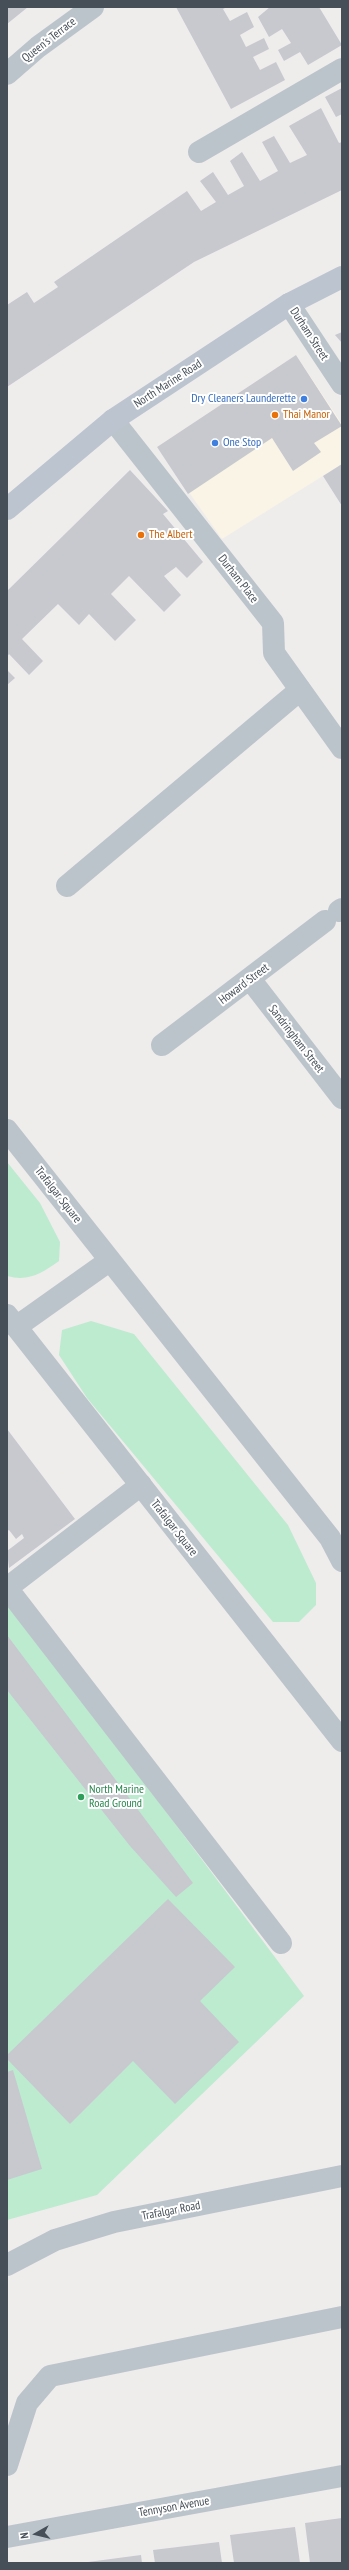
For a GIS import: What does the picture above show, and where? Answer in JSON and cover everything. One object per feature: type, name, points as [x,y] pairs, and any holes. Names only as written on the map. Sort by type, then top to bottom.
[{"type":"main road","name":"North Marine Road","points":[[8,507],[113,420],[289,304],[342,277]]},
{"type":"street","name":"Queen's Terrace","points":[[7,74],[38,47],[93,7]]},
{"type":"street","points":[[199,152],[342,69]]},
{"type":"street","name":"Durham Street","points":[[289,304],[342,384]]},
{"type":"street","name":"Durham Place","points":[[113,420],[273,623],[274,653],[342,748]]},
{"type":"street","points":[[67,886],[300,690]]},
{"type":"street","name":"Howard Street","points":[[162,1045],[335,914]]},
{"type":"street","name":"Sandringham Street","points":[[250,979],[342,1098]]},
{"type":"street","name":"Trafalgar Square","points":[[7,1130],[109,1261],[330,1538],[342,1561]]},
{"type":"street","name":"Trafalgar Square","points":[[109,1261],[11,1321],[140,1485],[339,1727]]},
{"type":"street","points":[[140,1485],[7,1588],[281,1943]]},
{"type":"street","name":"Trafalgar Road","points":[[7,2266],[55,2240],[114,2222],[342,2176]]},
{"type":"street","points":[[7,2465],[27,2403],[50,2376],[342,2317]]},
{"type":"street","name":"Tennyson Avenue","points":[[7,2537],[342,2476]]},
{"type":"shaded area","points":[[296,355],[342,424],[342,464],[222,539],[157,447]]},
{"type":"green space","points":[[7,1162],[40,1203],[60,1242],[59,1261],[41,1273],[29,1277],[15,1278],[7,1276]]},
{"type":"green space","points":[[91,1321],[134,1334],[288,1525],[316,1583],[316,1605],[299,1622],[273,1622],[87,1398],[59,1355],[62,1330]]},
{"type":"green space","name":"North Marine Road Ground","points":[[7,1599],[304,1996],[97,2195],[7,2220]]},
{"type":"building","points":[[7,7],[28,7],[7,24]]},
{"type":"building","points":[[176,7],[227,7],[223,9],[230,21],[247,12],[254,27],[240,35],[246,47],[264,38],[269,49],[253,57],[260,70],[276,62],[285,80],[231,109]]},
{"type":"building","points":[[270,7],[319,7],[342,45],[308,65],[300,52],[284,61],[278,50],[291,43],[282,29],[269,37],[258,17]]},
{"type":"building","points":[[342,88],[342,114],[336,117],[325,97]]},
{"type":"building","points":[[321,108],[339,143],[342,142],[342,190],[194,262],[7,387],[7,305],[27,292],[34,303],[58,287],[54,282],[187,191],[201,211],[216,202],[200,181],[213,172],[228,195],[244,186],[230,161],[242,152],[260,181],[278,171],[262,142],[274,136],[290,163],[307,155],[289,126]]},
{"type":"building","points":[[342,332],[342,343],[335,335]]},
{"type":"building","points":[[296,355],[342,426],[314,443],[321,452],[293,471],[272,438],[188,494],[157,447]]},
{"type":"building","points":[[342,464],[342,506],[323,476]]},
{"type":"building","points":[[130,470],[168,511],[163,514],[203,562],[187,578],[176,567],[164,576],[181,595],[164,612],[129,576],[111,594],[136,620],[115,641],[89,614],[79,625],[58,604],[22,639],[43,661],[29,675],[9,654],[7,657],[7,591]]},
{"type":"building","points":[[7,670],[15,678],[7,685]]},
{"type":"building","points":[[7,1429],[75,1519],[9,1568],[7,1551],[24,1538],[22,1534],[16,1539],[9,1530],[7,1531]]},
{"type":"building","points":[[7,1635],[193,1883],[176,1897],[130,1846],[7,1690]]},
{"type":"building","points":[[168,1899],[235,1967],[200,2001],[239,2042],[175,2104],[133,2061],[70,2124],[7,2059],[7,2055]]},
{"type":"building","points":[[13,2070],[42,2169],[7,2180],[7,2072]]},
{"type":"building","points":[[342,2518],[342,2563],[310,2563],[305,2523]]},
{"type":"building","points":[[295,2527],[300,2563],[234,2563],[230,2535]]},
{"type":"building","points":[[219,2542],[222,2563],[155,2563],[153,2550]]},
{"type":"building","points":[[141,2555],[142,2563],[88,2563],[88,2562]]},
{"type":"place","name":"Dry Cleaners Launderette","points":[[304,399]]},
{"type":"place","name":"Thai Manor","points":[[275,415]]},
{"type":"place","name":"One Stop","points":[[215,443]]},
{"type":"place","name":"The Albert","points":[[141,535]]},
{"type":"place","name":"North Marine Road Ground","points":[[81,1797]]}]
